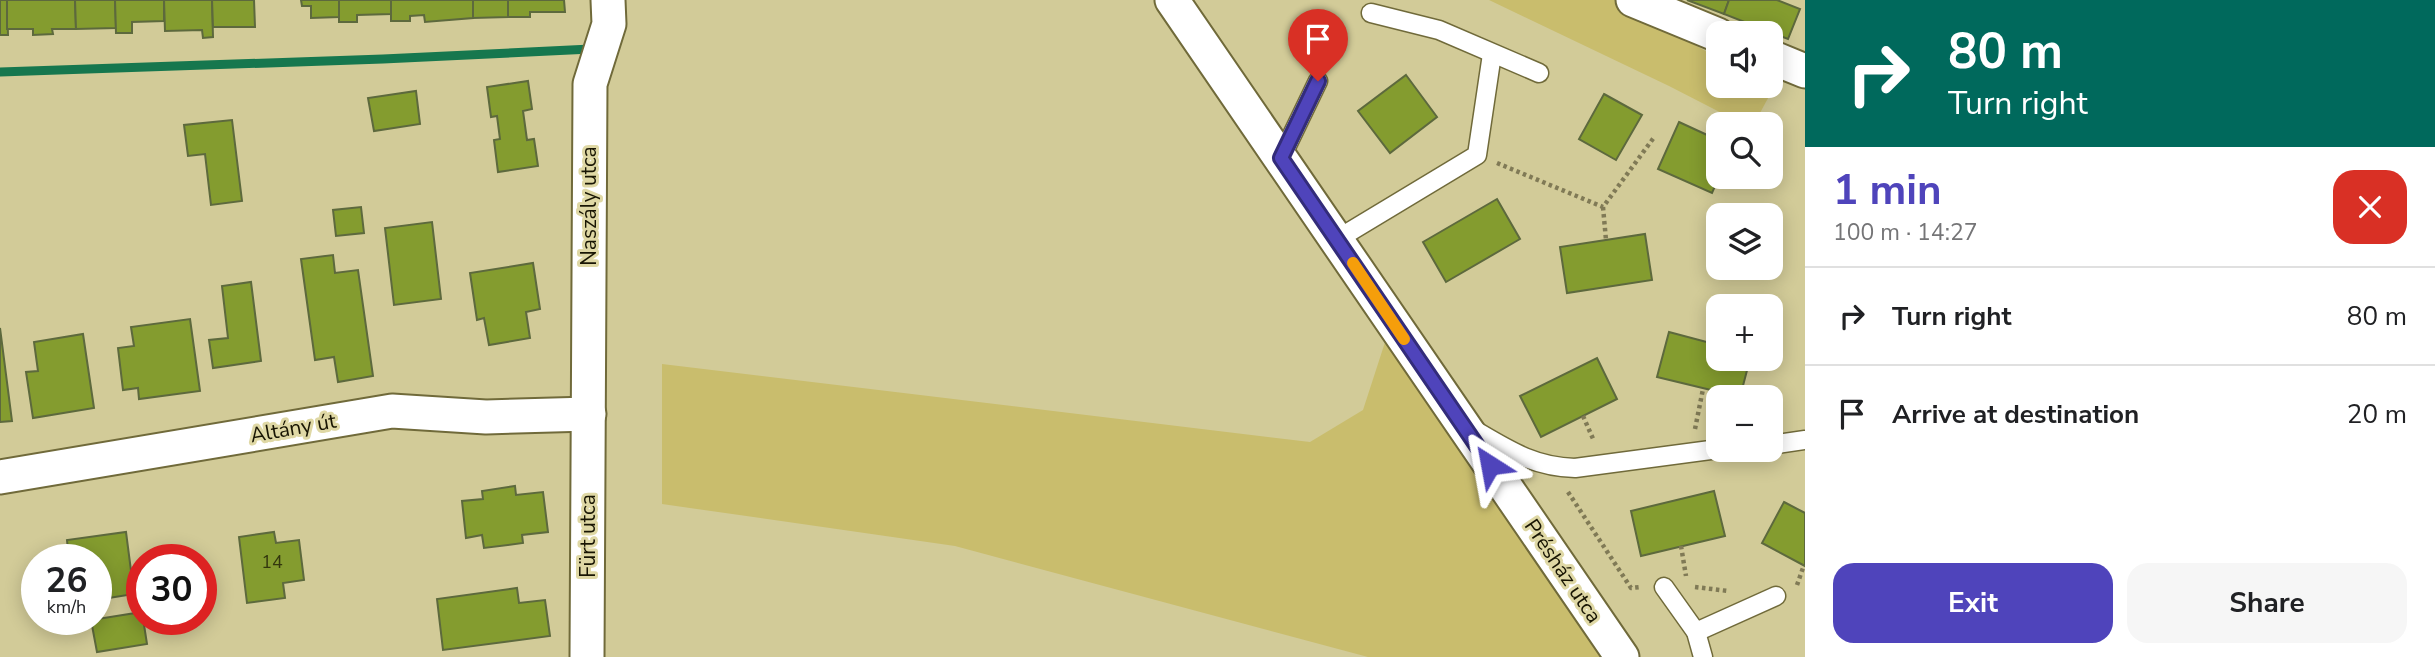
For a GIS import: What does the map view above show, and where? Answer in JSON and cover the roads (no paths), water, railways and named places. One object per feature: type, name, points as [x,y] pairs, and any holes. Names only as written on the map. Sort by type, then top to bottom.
[{"type":"street","name":"Naszály utca","points":[[589,414],[590,84],[609,23],[608,0]]},
{"type":"street","name":"Présház utca","points":[[1172,0],[1622,657]]},
{"type":"street","points":[[1633,0],[1706,30]]},
{"type":"street","points":[[1783,62],[1805,71]]},
{"type":"street","name":"Altány út","points":[[0,477],[392,411],[485,417],[589,414]]},
{"type":"street","name":"Fürt utca","points":[[587,657],[589,414]]},
{"type":"lane","points":[[1371,13],[1439,30],[1539,74]]},
{"type":"lane","points":[[1336,240],[1477,155],[1492,54]]},
{"type":"lane","points":[[1281,158],[1318,81]]},
{"type":"lane","points":[[1461,422],[1514,454],[1552,467],[1575,468],[1706,450]]},
{"type":"lane","points":[[1783,443],[1805,440]]},
{"type":"lane","points":[[1664,587],[1696,632],[1703,657]]},
{"type":"lane","points":[[1696,632],[1776,596]]},
{"type":"waterway","points":[[0,72],[591,49]]}]
